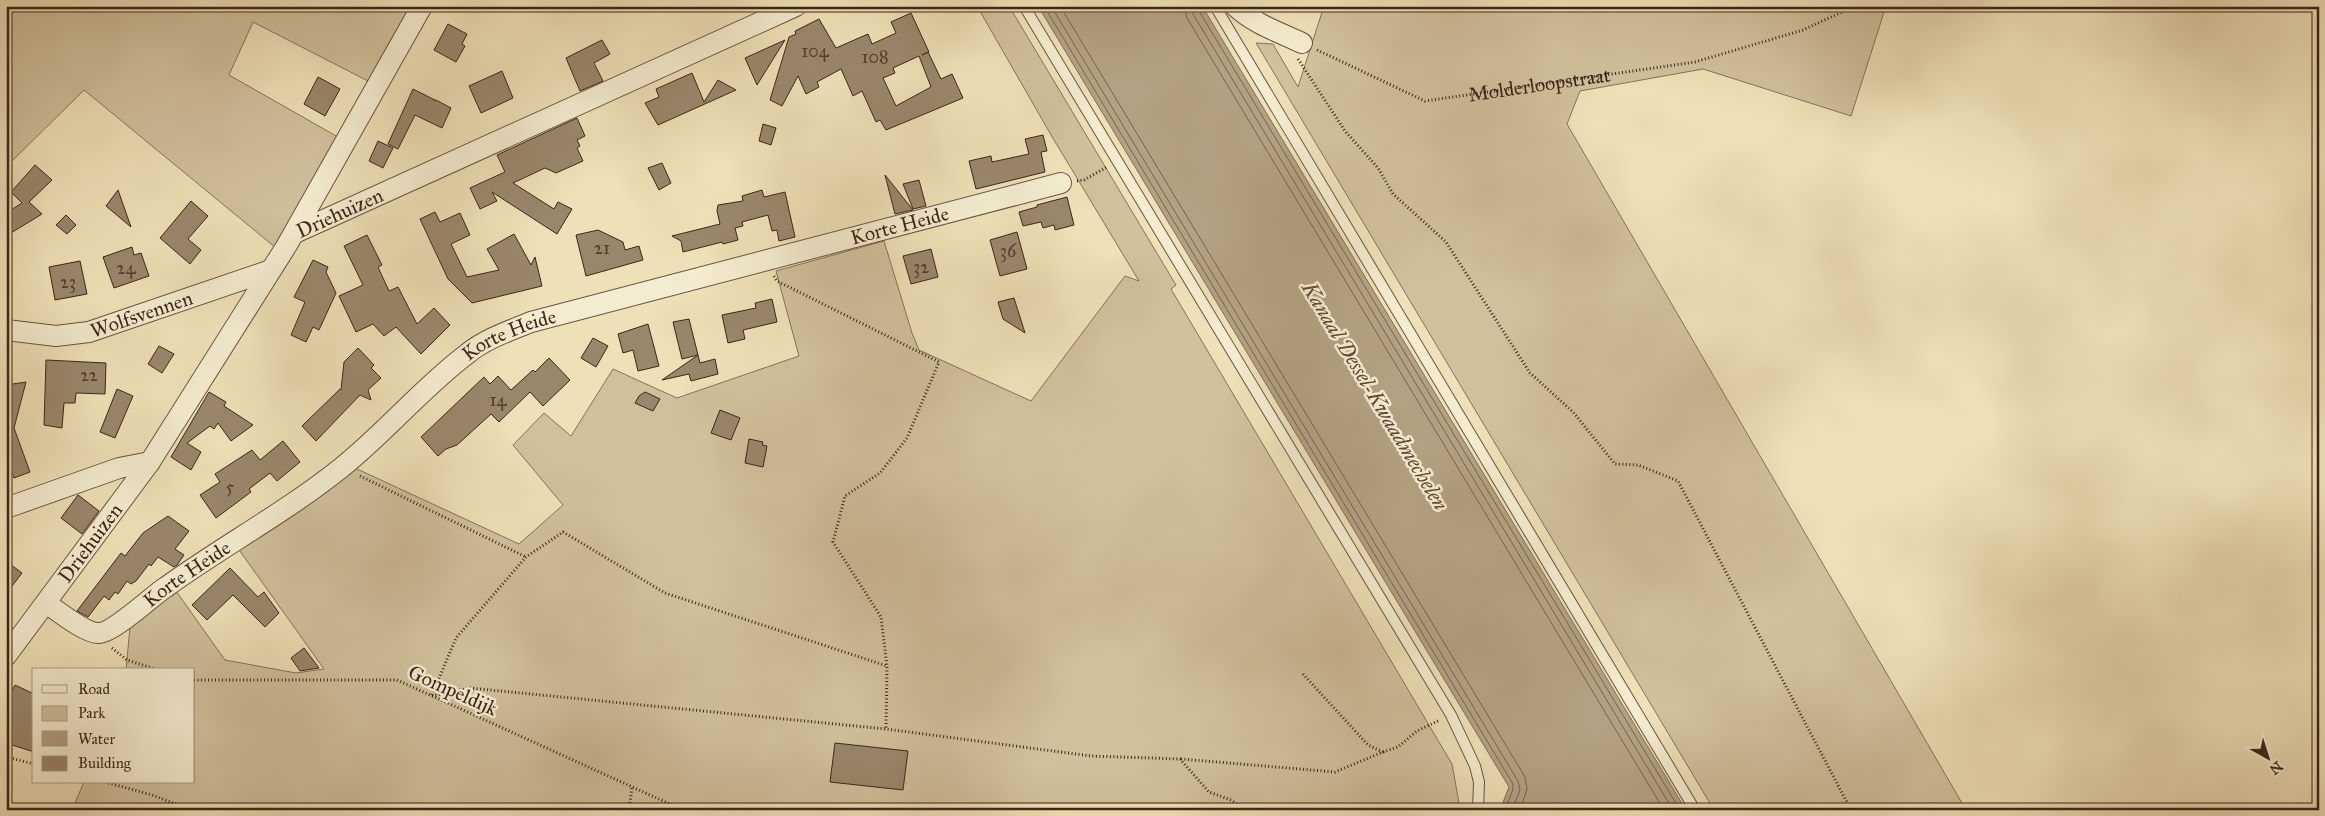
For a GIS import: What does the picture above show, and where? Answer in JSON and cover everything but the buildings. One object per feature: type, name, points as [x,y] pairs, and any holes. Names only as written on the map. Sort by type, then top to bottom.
[{"type":"street","points":[[295,232],[422,6]]},
{"type":"street","name":"Driehuizen","points":[[6,656],[150,462],[295,232],[796,6]]},
{"type":"street","points":[[1235,6],[1300,50]]},
{"type":"street","name":"Korte Heide","points":[[98,633],[105,632],[121,622],[178,578],[319,485],[342,467],[467,353],[497,336],[531,322],[1061,182]]},
{"type":"street","name":"Wolfsvennen","points":[[6,330],[56,336],[89,332],[272,270]]},
{"type":"street","points":[[6,508],[119,468],[150,462]]},
{"type":"street","points":[[46,603],[89,631],[98,633]]},
{"type":"lane","points":[[1024,6],[1116,162],[1451,715],[1476,766],[1479,782],[1478,810]]},
{"type":"lane","points":[[1215,6],[1695,810]]},
{"type":"path","name":"Molderloopstraat","points":[[1300,50],[1425,101],[1694,62],[1803,30],[1855,6]]},
{"type":"path","points":[[1300,50],[1345,131],[1378,168],[1393,194],[1446,242],[1530,373],[1573,412],[1614,464],[1638,465],[1678,481],[1851,810]]},
{"type":"path","points":[[1061,182],[1084,180],[1116,162]]},
{"type":"path","points":[[763,262],[777,281],[939,362],[907,438],[880,473],[845,496],[833,542],[881,617],[887,666],[886,729]]},
{"type":"path","points":[[342,467],[526,557]]},
{"type":"path","points":[[432,696],[456,638],[526,557],[563,532],[665,593],[887,666]]},
{"type":"path","points":[[98,633],[127,660],[152,668]]},
{"type":"path","points":[[1302,673],[1368,745],[1382,752]]},
{"type":"path","name":"Gompeldijk","points":[[195,680],[397,680],[683,810]]},
{"type":"path","points":[[432,696],[470,688],[886,729],[1091,756],[1180,759],[1329,772],[1335,772],[1398,747],[1417,731],[1451,715]]},
{"type":"path","points":[[6,757],[32,764]]},
{"type":"path","points":[[1180,759],[1209,792],[1230,800],[1244,810]]},
{"type":"path","points":[[112,784],[152,795],[191,810]]},
{"type":"path","points":[[629,810],[632,787]]},
{"type":"green space","points":[[6,6],[410,6],[368,81],[253,22],[229,75],[338,137],[276,248],[84,90],[6,167]]},
{"type":"green space","points":[[977,6],[1009,6],[1176,285],[1171,289],[1452,764],[1459,803],[1456,810],[72,810],[83,784],[195,784],[195,668],[126,668],[130,627],[176,591],[225,660],[296,673],[324,669],[237,547],[355,468],[519,544],[563,505],[513,445],[544,413],[571,436],[613,369],[677,398],[799,356],[776,271],[884,241],[919,350],[1031,401],[1125,276],[1139,281],[1051,135]]},
{"type":"green space","points":[[1324,6],[1886,6],[1851,116],[1703,69],[1580,91],[1567,124],[1966,810],[1714,810],[1256,43],[1273,44],[1298,87]]},
{"type":"water","name":"Kanaal Dessel-Kwaadmechelen","points":[[1038,6],[1202,6],[1686,810],[1500,810],[1509,787]]}]
